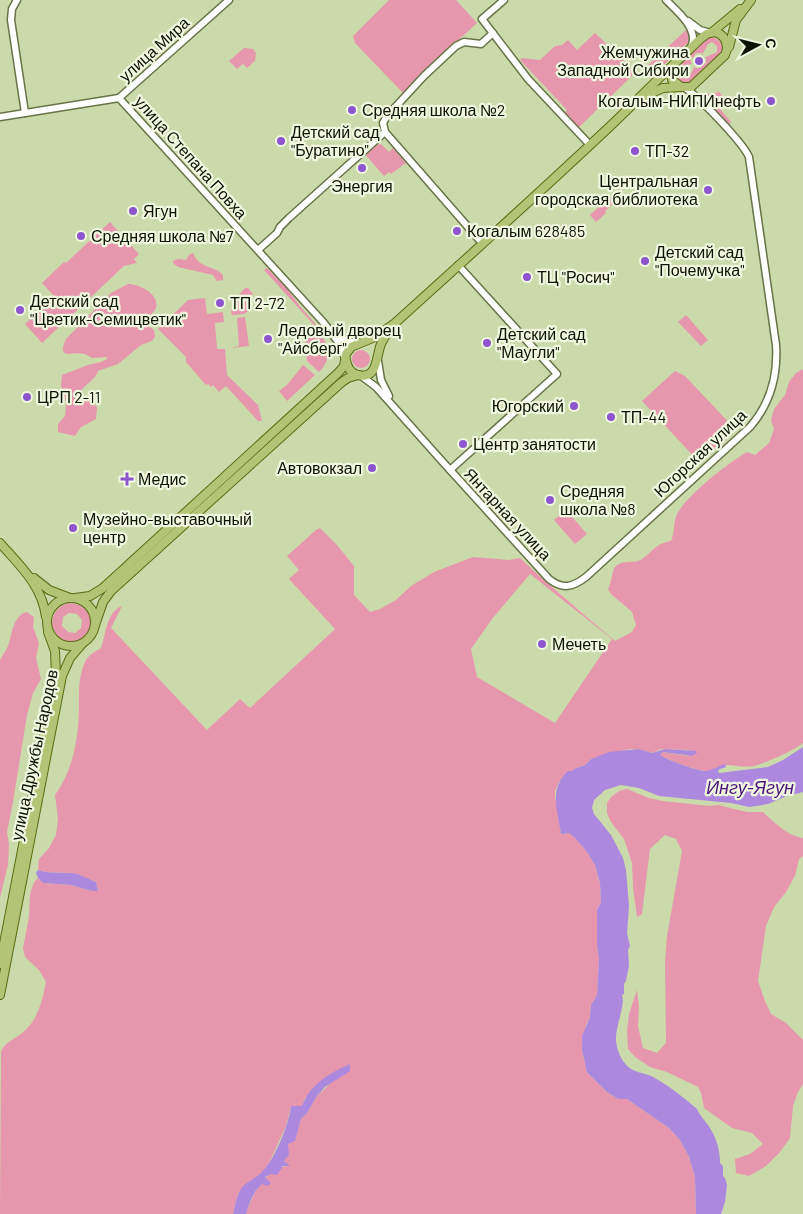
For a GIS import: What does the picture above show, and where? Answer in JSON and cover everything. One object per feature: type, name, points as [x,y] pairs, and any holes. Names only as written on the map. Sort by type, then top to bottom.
[{"type":"main road","points":[[395,323],[381,343],[378,359],[372,371],[348,378],[342,382],[111,591],[103,602],[90,637],[82,644],[72,647],[61,645],[53,638],[48,628],[48,616],[53,606],[62,600],[90,596],[103,588],[338,373],[343,368],[349,350],[359,343],[375,337],[395,323],[590,145],[676,61],[704,36],[711,33],[751,0]]},
{"type":"main road","points":[[639,99],[662,88],[691,87],[699,81],[727,52],[736,20],[751,0]]},
{"type":"main road","points":[[711,33],[718,34],[724,38],[728,44],[727,52]]},
{"type":"main road","points":[[676,61],[671,68],[671,76],[675,83],[683,87]]},
{"type":"main road","points":[[359,343],[371,346],[376,352],[378,359]]},
{"type":"main road","points":[[346,360],[350,370],[359,375]]},
{"type":"main road","points":[[0,543],[24,569],[49,590],[84,602],[95,617],[95,625]]},
{"type":"main road","name":"улица Дружбы Народов","points":[[0,964],[56,675],[56,656],[41,596],[24,569]]},
{"type":"main road","name":"улица Дружбы Народов","points":[[0,995],[62,676],[70,658],[82,644]]},
{"type":"street","points":[[17,0],[12,9],[11,20],[25,113]]},
{"type":"street","name":"улица Мира","points":[[119,98],[229,0]]},
{"type":"street","points":[[504,0],[482,19],[528,79],[590,145]]},
{"type":"street","points":[[666,0],[683,18],[700,30],[711,33]]},
{"type":"street","points":[[683,18],[694,42],[689,50]]},
{"type":"street","points":[[482,243],[385,132],[383,123],[386,116],[412,88],[456,46],[464,42],[481,44],[493,33]]},
{"type":"street","points":[[699,81],[697,92],[702,103]]},
{"type":"street","name":"Югорская улица","points":[[562,586],[573,586],[580,581],[744,433],[758,417],[767,402],[774,383],[777,366],[776,345],[750,159],[742,146],[702,103],[683,87]]},
{"type":"street","name":"улица Степана Повха","points":[[0,117],[119,98],[324,323]]},
{"type":"street","points":[[258,250],[277,233],[280,227],[295,212],[385,132]]},
{"type":"street","points":[[450,470],[557,374],[458,265]]},
{"type":"street","points":[[324,323],[343,339],[359,343]]},
{"type":"street","points":[[324,323],[341,346],[346,360]]},
{"type":"street","points":[[378,359],[382,384],[398,410]]},
{"type":"street","points":[[359,375],[372,383],[398,410]]},
{"type":"street","name":"Янтарная улица","points":[[398,410],[549,579],[562,586]]},
{"type":"shaded area","points":[[389,0],[456,0],[477,23],[410,85],[404,94],[355,43],[353,36]]},
{"type":"shaded area","points":[[686,30],[689,34],[688,43],[649,78],[642,71]]},
{"type":"shaded area","points":[[595,33],[636,72],[578,128],[564,113],[567,110],[520,60],[522,58],[540,60],[555,46],[562,45],[568,40],[577,50]]},
{"type":"shaded area","points":[[712,37],[717,39],[722,44],[723,51],[721,55],[690,83],[680,83],[675,75],[677,65],[704,40]],"holes":[[[712,42],[717,46],[717,52],[704,58],[706,58],[706,64],[704,63],[701,68],[695,68],[695,66],[688,78],[683,78],[679,74],[680,69],[693,63],[691,63],[691,57],[693,58],[696,53],[702,53],[702,55],[708,44]]]},
{"type":"shaded area","points":[[244,48],[253,49],[256,53],[255,61],[247,68],[243,64],[237,69],[229,61]]},
{"type":"shaded area","points":[[719,92],[726,100],[719,108],[731,122],[728,125],[701,95],[702,93],[706,97],[708,94]]},
{"type":"shaded area","points":[[381,144],[389,152],[393,148],[406,163],[391,174],[389,172],[384,176],[364,153],[372,146]]},
{"type":"shaded area","points":[[618,190],[624,197],[619,201],[617,200],[596,222],[590,215]]},
{"type":"shaded area","points":[[110,222],[139,254],[134,259],[137,263],[124,266],[42,343],[25,324],[54,296],[42,283]]},
{"type":"shaded area","points":[[193,253],[199,262],[223,275],[223,280],[217,281],[213,275],[178,267],[173,263],[173,261],[178,259],[186,260]]},
{"type":"shaded area","points":[[267,268],[286,287],[325,337],[264,270]]},
{"type":"shaded area","points":[[128,284],[143,288],[155,298],[155,310],[142,322],[154,330],[155,337],[152,341],[141,345],[118,364],[98,371],[81,391],[79,394],[90,400],[97,407],[96,419],[81,427],[75,436],[58,432],[58,424],[65,416],[66,402],[61,386],[62,375],[107,359],[107,357],[92,358],[80,353],[64,353],[63,346],[66,339],[111,293]]},
{"type":"shaded area","points":[[245,288],[248,288],[253,294],[245,301],[249,305],[246,308],[249,311],[244,314],[232,315],[231,312],[236,298]]},
{"type":"shaded area","points":[[205,298],[207,314],[223,312],[224,322],[215,323],[217,349],[225,349],[227,375],[258,405],[262,421],[258,421],[226,386],[219,392],[213,385],[211,387],[208,384],[206,385],[186,362],[186,357],[158,329],[188,300]]},
{"type":"shaded area","points":[[686,315],[708,340],[701,346],[678,322]]},
{"type":"shaded area","points":[[245,317],[249,346],[230,348],[239,346],[237,318]]},
{"type":"shaded area","points":[[316,330],[327,345],[328,350],[327,360],[319,372],[307,361],[305,341]]},
{"type":"shaded area","points":[[357,350],[365,350],[370,355],[368,366],[357,368],[352,363],[352,355]]},
{"type":"shaded area","points":[[303,365],[315,375],[287,401],[279,391],[287,385]]},
{"type":"shaded area","points":[[803,369],[803,743],[787,753],[759,765],[747,767],[724,765],[708,771],[698,770],[660,755],[663,752],[688,756],[689,750],[661,749],[652,753],[629,749],[591,759],[585,765],[574,769],[559,782],[555,791],[561,834],[569,833],[587,852],[595,865],[600,883],[601,902],[597,910],[599,958],[597,996],[591,1005],[582,1050],[587,1072],[607,1092],[618,1099],[627,1099],[669,1128],[680,1140],[689,1157],[695,1177],[696,1214],[246,1214],[256,1191],[267,1176],[281,1167],[289,1166],[284,1161],[288,1144],[297,1132],[301,1119],[317,1096],[332,1082],[305,1098],[302,1106],[291,1106],[286,1126],[269,1163],[263,1172],[238,1193],[233,1214],[0,1214],[1,1051],[24,1031],[34,1019],[38,1012],[46,982],[39,970],[25,957],[23,948],[29,917],[30,894],[34,882],[38,878],[43,883],[71,885],[92,891],[98,890],[96,882],[80,875],[38,870],[39,859],[49,848],[56,835],[58,819],[55,795],[66,775],[73,754],[83,666],[93,653],[101,648],[107,624],[113,613],[122,606],[111,628],[207,730],[240,699],[250,708],[335,629],[289,579],[299,570],[287,556],[320,528],[354,566],[354,595],[370,612],[396,600],[411,586],[434,572],[473,557],[509,560],[520,558],[615,641],[632,632],[636,625],[632,612],[611,594],[608,589],[615,567],[623,563],[641,560],[658,546],[671,541],[677,514],[690,498],[709,480],[739,457],[747,452],[755,455],[769,443],[774,429],[771,420],[774,409],[785,395],[789,382],[796,373]],"holes":[[[530,574],[612,639],[555,723],[477,677],[471,649],[492,619]]]},
{"type":"shaded area","points":[[675,371],[685,376],[736,430],[700,463],[642,401]]},
{"type":"shaded area","points":[[566,510],[587,534],[575,544],[554,520]]},
{"type":"shaded area","points":[[68,603],[79,605],[85,609],[91,619],[90,628],[81,639],[68,641],[62,639],[56,634],[52,626],[54,615]],"holes":[[[69,613],[77,614],[82,620],[81,628],[75,633],[68,632],[62,626],[63,617]]]},
{"type":"shaded area","points":[[27,612],[34,617],[33,627],[39,643],[36,658],[41,679],[33,693],[27,715],[7,832],[9,845],[8,865],[0,898],[0,660],[8,646],[16,621],[22,614]]},
{"type":"shaded area","points":[[627,789],[649,798],[663,801],[709,806],[718,805],[747,812],[763,812],[786,832],[803,838],[803,856],[799,859],[795,876],[786,892],[774,907],[766,926],[758,981],[771,1014],[786,1023],[803,1040],[803,1084],[793,1106],[790,1138],[780,1152],[766,1166],[749,1176],[736,1173],[735,1159],[750,1154],[763,1144],[752,1133],[732,1128],[704,1108],[698,1087],[667,1072],[650,1067],[635,1057],[628,1049],[627,1031],[629,1014],[637,990],[639,1007],[638,1026],[643,1048],[657,1053],[666,1043],[665,961],[667,936],[682,851],[676,839],[665,835],[650,849],[642,914],[637,917],[632,863],[624,839],[611,822],[607,813],[607,803],[611,797],[619,791]]},
{"type":"water","name":"Ингу-Ягун","points":[[803,747],[803,792],[768,804],[749,807],[731,803],[659,796],[639,788],[621,785],[605,790],[594,800],[592,808],[594,814],[611,835],[623,858],[626,870],[629,906],[627,933],[630,946],[628,950],[629,966],[624,984],[623,1004],[616,1035],[618,1050],[625,1064],[633,1070],[659,1080],[697,1109],[715,1138],[720,1163],[723,1166],[723,1176],[727,1185],[721,1214],[696,1214],[695,1177],[689,1157],[680,1140],[669,1128],[627,1099],[618,1099],[607,1092],[587,1072],[582,1050],[582,1036],[590,1017],[591,1005],[597,995],[599,958],[597,910],[601,902],[600,883],[595,865],[587,852],[569,833],[561,834],[556,793],[558,785],[568,771],[585,765],[591,759],[609,752],[638,749],[652,753],[665,749],[696,751],[697,753],[692,756],[663,752],[660,755],[703,771],[725,764],[726,767],[720,769],[719,773],[768,767]]},
{"type":"water","points":[[38,870],[80,875],[96,882],[98,891],[71,885],[43,883],[36,873]]},
{"type":"water","points":[[350,1064],[350,1071],[325,1087],[301,1119],[295,1141],[288,1144],[289,1155],[284,1161],[290,1166],[283,1166],[277,1175],[271,1174],[265,1177],[271,1183],[267,1186],[262,1184],[256,1191],[246,1214],[233,1214],[241,1189],[261,1173],[277,1149],[291,1106],[302,1106],[315,1085],[328,1075]]},
{"type":"place","name":"Жемчужина Западной Сибири","points":[[699,61]]},
{"type":"place","name":"Когалым-НИПИнефть","points":[[771,101]]},
{"type":"place","name":"Средняя школа №2","points":[[352,110]]},
{"type":"place","name":"Детский сад \"Буратино\"","points":[[281,141]]},
{"type":"place","name":"ТП-32","points":[[635,151]]},
{"type":"place","name":"Энергия","points":[[362,168]]},
{"type":"place","name":"Центральная городская библиотека","points":[[708,190]]},
{"type":"place","name":"Ягун","points":[[133,211]]},
{"type":"place","name":"Когалым 628485","points":[[457,231]]},
{"type":"place","name":"Средняя школа №7","points":[[81,236]]},
{"type":"place","name":"Детский сад \"Почемучка\"","points":[[645,261]]},
{"type":"place","name":"ТЦ \"Росич\"","points":[[527,277]]},
{"type":"place","name":"ТП 2-72","points":[[220,303]]},
{"type":"place","name":"Детский сад \"Цветик-Семицветик\"","points":[[20,310]]},
{"type":"place","name":"Ледовый дворец \"Айсберг\"","points":[[268,339]]},
{"type":"place","name":"Детский сад \"Маугли\"","points":[[487,343]]},
{"type":"place","name":"ЦРП 2-11","points":[[27,397]]},
{"type":"place","name":"Югорский","points":[[574,406]]},
{"type":"place","name":"ТП-44","points":[[611,417]]},
{"type":"place","name":"Центр занятости","points":[[463,444]]},
{"type":"place","name":"Автовокзал","points":[[372,468]]},
{"type":"place","name":"Медис","points":[[127,479]]},
{"type":"place","name":"Средняя школа №8","points":[[550,500]]},
{"type":"place","name":"Музейно-выставочный центр","points":[[73,528]]},
{"type":"place","name":"Мечеть","points":[[542,644]]}]
